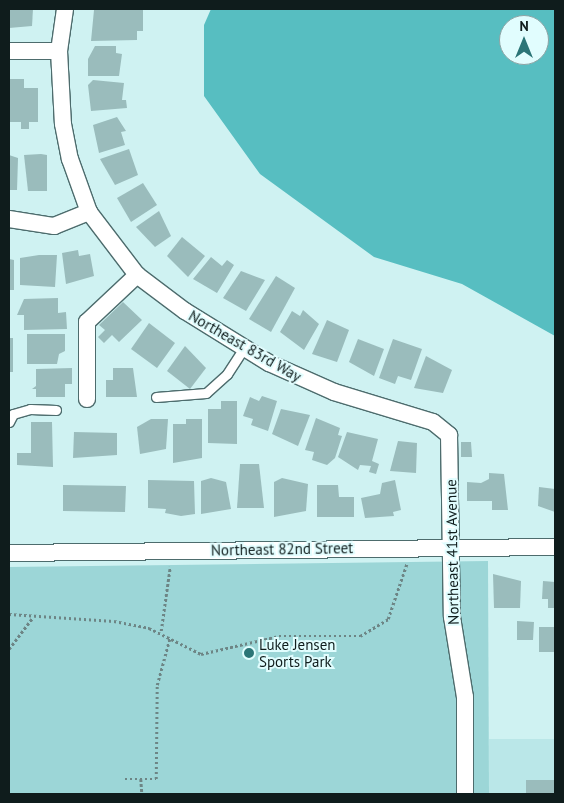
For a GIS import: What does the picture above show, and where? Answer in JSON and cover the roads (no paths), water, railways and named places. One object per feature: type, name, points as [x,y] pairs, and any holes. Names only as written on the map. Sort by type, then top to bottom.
[{"type":"street","points":[[9,219],[54,226],[89,212],[63,124],[59,51],[65,9]]},
{"type":"street","points":[[9,51],[59,51]]},
{"type":"street","name":"Northeast 83rd Way","points":[[89,212],[137,275],[244,348],[314,385],[433,422],[446,430]]},
{"type":"street","points":[[87,399],[87,322],[137,275]]},
{"type":"street","name":"Northeast 41st Avenue","points":[[446,430],[450,440],[452,617],[465,697],[465,794]]},
{"type":"street","name":"Northeast 82nd Street","points":[[9,552],[450,546],[555,547]]},
{"type":"lane","points":[[156,397],[206,393],[227,374],[244,348]]},
{"type":"lane","points":[[9,422],[13,414],[30,409],[56,410]]},
{"type":"place","name":"Luke Jensen Sports Park","points":[[249,653]]}]
